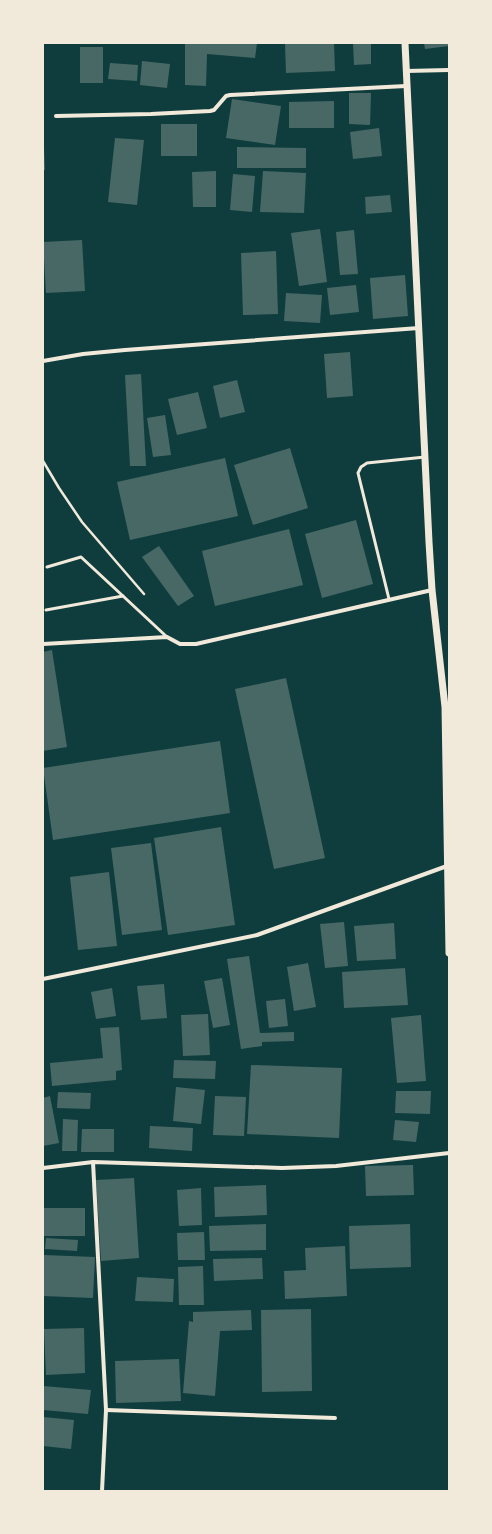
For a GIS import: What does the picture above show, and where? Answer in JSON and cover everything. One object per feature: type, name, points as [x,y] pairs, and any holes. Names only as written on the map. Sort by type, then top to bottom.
[{"type":"street","points":[[405,43],[432,590],[447,706],[447,866],[449,953]]},
{"type":"street","points":[[406,71],[449,70]]},
{"type":"street","points":[[56,116],[204,112],[214,110],[226,96],[230,95],[406,86]]},
{"type":"street","points":[[43,361],[83,354],[125,350],[419,328]]},
{"type":"street","points":[[43,644],[167,637],[180,644],[196,644],[432,590]]},
{"type":"street","points":[[43,978],[257,935],[447,866]]},
{"type":"street","points":[[43,1168],[93,1162],[282,1168],[336,1166],[449,1153]]},
{"type":"street","points":[[93,1162],[106,1410],[102,1491]]},
{"type":"street","points":[[106,1410],[335,1418]]},
{"type":"lane","points":[[389,599],[358,473],[361,467],[367,463],[425,457]]},
{"type":"lane","points":[[46,567],[81,556],[167,637]]},
{"type":"lane","points":[[46,610],[123,596]]},
{"type":"path","points":[[43,460],[59,488],[82,522],[146,596]]},
{"type":"building","points":[[185,43],[257,43],[255,58],[207,54],[206,86],[185,85]]},
{"type":"building","points":[[285,43],[334,43],[335,71],[286,73]]},
{"type":"building","points":[[353,43],[371,43],[371,64],[354,65]]},
{"type":"building","points":[[424,43],[449,43],[449,46],[425,49]]},
{"type":"building","points":[[80,47],[103,47],[103,83],[80,83]]},
{"type":"building","points":[[142,61],[170,64],[167,88],[140,85]]},
{"type":"building","points":[[110,63],[138,65],[137,81],[108,79]]},
{"type":"building","points":[[349,93],[371,93],[370,125],[349,124]]},
{"type":"building","points":[[232,99],[281,106],[275,145],[226,138]]},
{"type":"building","points":[[334,101],[334,128],[289,128],[289,102]]},
{"type":"building","points":[[161,124],[197,124],[197,156],[161,156]]},
{"type":"building","points":[[379,128],[382,156],[353,159],[350,132]]},
{"type":"building","points":[[115,138],[144,140],[137,205],[108,202]]},
{"type":"building","points":[[44,147],[45,170],[43,170]]},
{"type":"building","points":[[237,147],[306,148],[306,168],[237,168]]},
{"type":"building","points":[[216,171],[216,207],[193,207],[192,172]]},
{"type":"building","points":[[263,171],[306,173],[304,213],[260,212]]},
{"type":"building","points":[[233,174],[255,176],[252,212],[230,210]]},
{"type":"building","points":[[390,195],[392,212],[366,214],[365,197]]},
{"type":"building","points":[[320,229],[327,282],[299,286],[291,233]]},
{"type":"building","points":[[354,230],[358,274],[340,275],[336,232]]},
{"type":"building","points":[[82,240],[85,291],[46,293],[43,242]]},
{"type":"building","points":[[276,251],[278,314],[243,315],[241,253]]},
{"type":"building","points":[[405,275],[408,316],[373,319],[370,278]]},
{"type":"building","points":[[356,285],[359,312],[330,315],[327,288]]},
{"type":"building","points":[[286,293],[322,295],[320,323],[284,321]]},
{"type":"building","points":[[350,352],[353,396],[327,398],[324,354]]},
{"type":"building","points":[[141,374],[146,466],[130,466],[125,375]]},
{"type":"building","points":[[237,380],[245,412],[220,418],[213,386]]},
{"type":"building","points":[[198,392],[207,428],[177,435],[168,399]]},
{"type":"building","points":[[165,415],[171,455],[153,457],[147,418]]},
{"type":"building","points":[[290,448],[308,508],[253,525],[234,465]]},
{"type":"building","points":[[225,458],[238,516],[130,540],[117,482]]},
{"type":"building","points":[[356,520],[373,584],[322,598],[305,534]]},
{"type":"building","points":[[289,529],[303,585],[215,606],[202,551]]},
{"type":"building","points":[[159,546],[194,596],[178,606],[142,557]]},
{"type":"building","points":[[52,650],[67,747],[43,751],[43,652]]},
{"type":"building","points":[[286,678],[325,858],[274,869],[235,689]]},
{"type":"building","points":[[220,741],[230,813],[53,840],[43,768]]},
{"type":"building","points":[[221,827],[235,925],[168,935],[154,838]]},
{"type":"building","points":[[151,843],[162,930],[122,935],[111,848]]},
{"type":"building","points":[[109,872],[117,946],[78,950],[70,877]]},
{"type":"building","points":[[344,922],[348,966],[325,968],[320,924]]},
{"type":"building","points":[[394,923],[396,959],[357,961],[354,926]]},
{"type":"building","points":[[249,956],[260,1033],[294,1032],[294,1041],[262,1042],[262,1046],[241,1049],[227,959]]},
{"type":"building","points":[[308,963],[316,1007],[294,1011],[287,967]]},
{"type":"building","points":[[405,968],[408,1005],[344,1008],[342,972]]},
{"type":"building","points":[[222,978],[230,1025],[213,1028],[204,981]]},
{"type":"building","points":[[164,984],[167,1018],[141,1020],[137,986]]},
{"type":"building","points":[[112,988],[116,1016],[96,1019],[91,992]]},
{"type":"building","points":[[285,999],[288,1026],[269,1028],[266,1001]]},
{"type":"building","points":[[208,1014],[210,1055],[183,1056],[181,1015]]},
{"type":"building","points":[[421,1015],[426,1081],[397,1083],[391,1018]]},
{"type":"building","points":[[119,1027],[122,1070],[116,1071],[116,1080],[52,1086],[50,1063],[103,1058],[100,1028]]},
{"type":"building","points":[[174,1060],[216,1061],[215,1079],[173,1078]]},
{"type":"building","points":[[251,1065],[342,1068],[339,1138],[247,1134]]},
{"type":"building","points":[[176,1087],[205,1090],[201,1124],[173,1121]]},
{"type":"building","points":[[396,1091],[431,1091],[430,1114],[395,1113]]},
{"type":"building","points":[[58,1092],[91,1093],[90,1109],[57,1108]]},
{"type":"building","points":[[50,1096],[59,1143],[43,1146],[43,1098]]},
{"type":"building","points":[[215,1096],[246,1097],[244,1136],[213,1135]]},
{"type":"building","points":[[63,1119],[78,1120],[77,1151],[62,1151]]},
{"type":"building","points":[[395,1120],[419,1122],[416,1142],[393,1140]]},
{"type":"building","points":[[150,1126],[193,1128],[192,1151],[149,1148]]},
{"type":"building","points":[[82,1129],[114,1129],[114,1152],[81,1152]]},
{"type":"building","points":[[413,1165],[414,1195],[366,1196],[365,1166]]},
{"type":"building","points":[[134,1178],[139,1258],[101,1261],[96,1180]]},
{"type":"building","points":[[266,1185],[267,1215],[215,1217],[214,1187]]},
{"type":"building","points":[[201,1188],[202,1225],[179,1226],[177,1190]]},
{"type":"building","points":[[43,1208],[85,1208],[85,1236],[43,1236]]},
{"type":"building","points":[[266,1224],[266,1250],[210,1251],[209,1226]]},
{"type":"building","points":[[410,1224],[411,1267],[350,1269],[349,1226]]},
{"type":"building","points":[[204,1232],[205,1260],[178,1260],[177,1233]]},
{"type":"building","points":[[46,1238],[78,1240],[77,1251],[45,1249]]},
{"type":"building","points":[[345,1246],[347,1296],[285,1299],[284,1271],[306,1270],[305,1248]]},
{"type":"building","points":[[44,1255],[95,1257],[93,1298],[43,1296]]},
{"type":"building","points":[[262,1258],[263,1279],[214,1281],[213,1259]]},
{"type":"building","points":[[203,1266],[204,1305],[179,1305],[178,1267]]},
{"type":"building","points":[[137,1277],[174,1279],[173,1302],[135,1301]]},
{"type":"building","points":[[311,1309],[312,1391],[262,1392],[261,1310]]},
{"type":"building","points":[[251,1310],[252,1330],[220,1331],[215,1396],[183,1393],[189,1321],[193,1322],[193,1312]]},
{"type":"building","points":[[84,1328],[85,1373],[46,1375],[44,1329]]},
{"type":"building","points":[[179,1359],[181,1401],[116,1403],[115,1361]]},
{"type":"building","points":[[43,1386],[91,1390],[88,1414],[43,1410]]},
{"type":"building","points":[[43,1417],[74,1420],[71,1449],[43,1446]]}]
